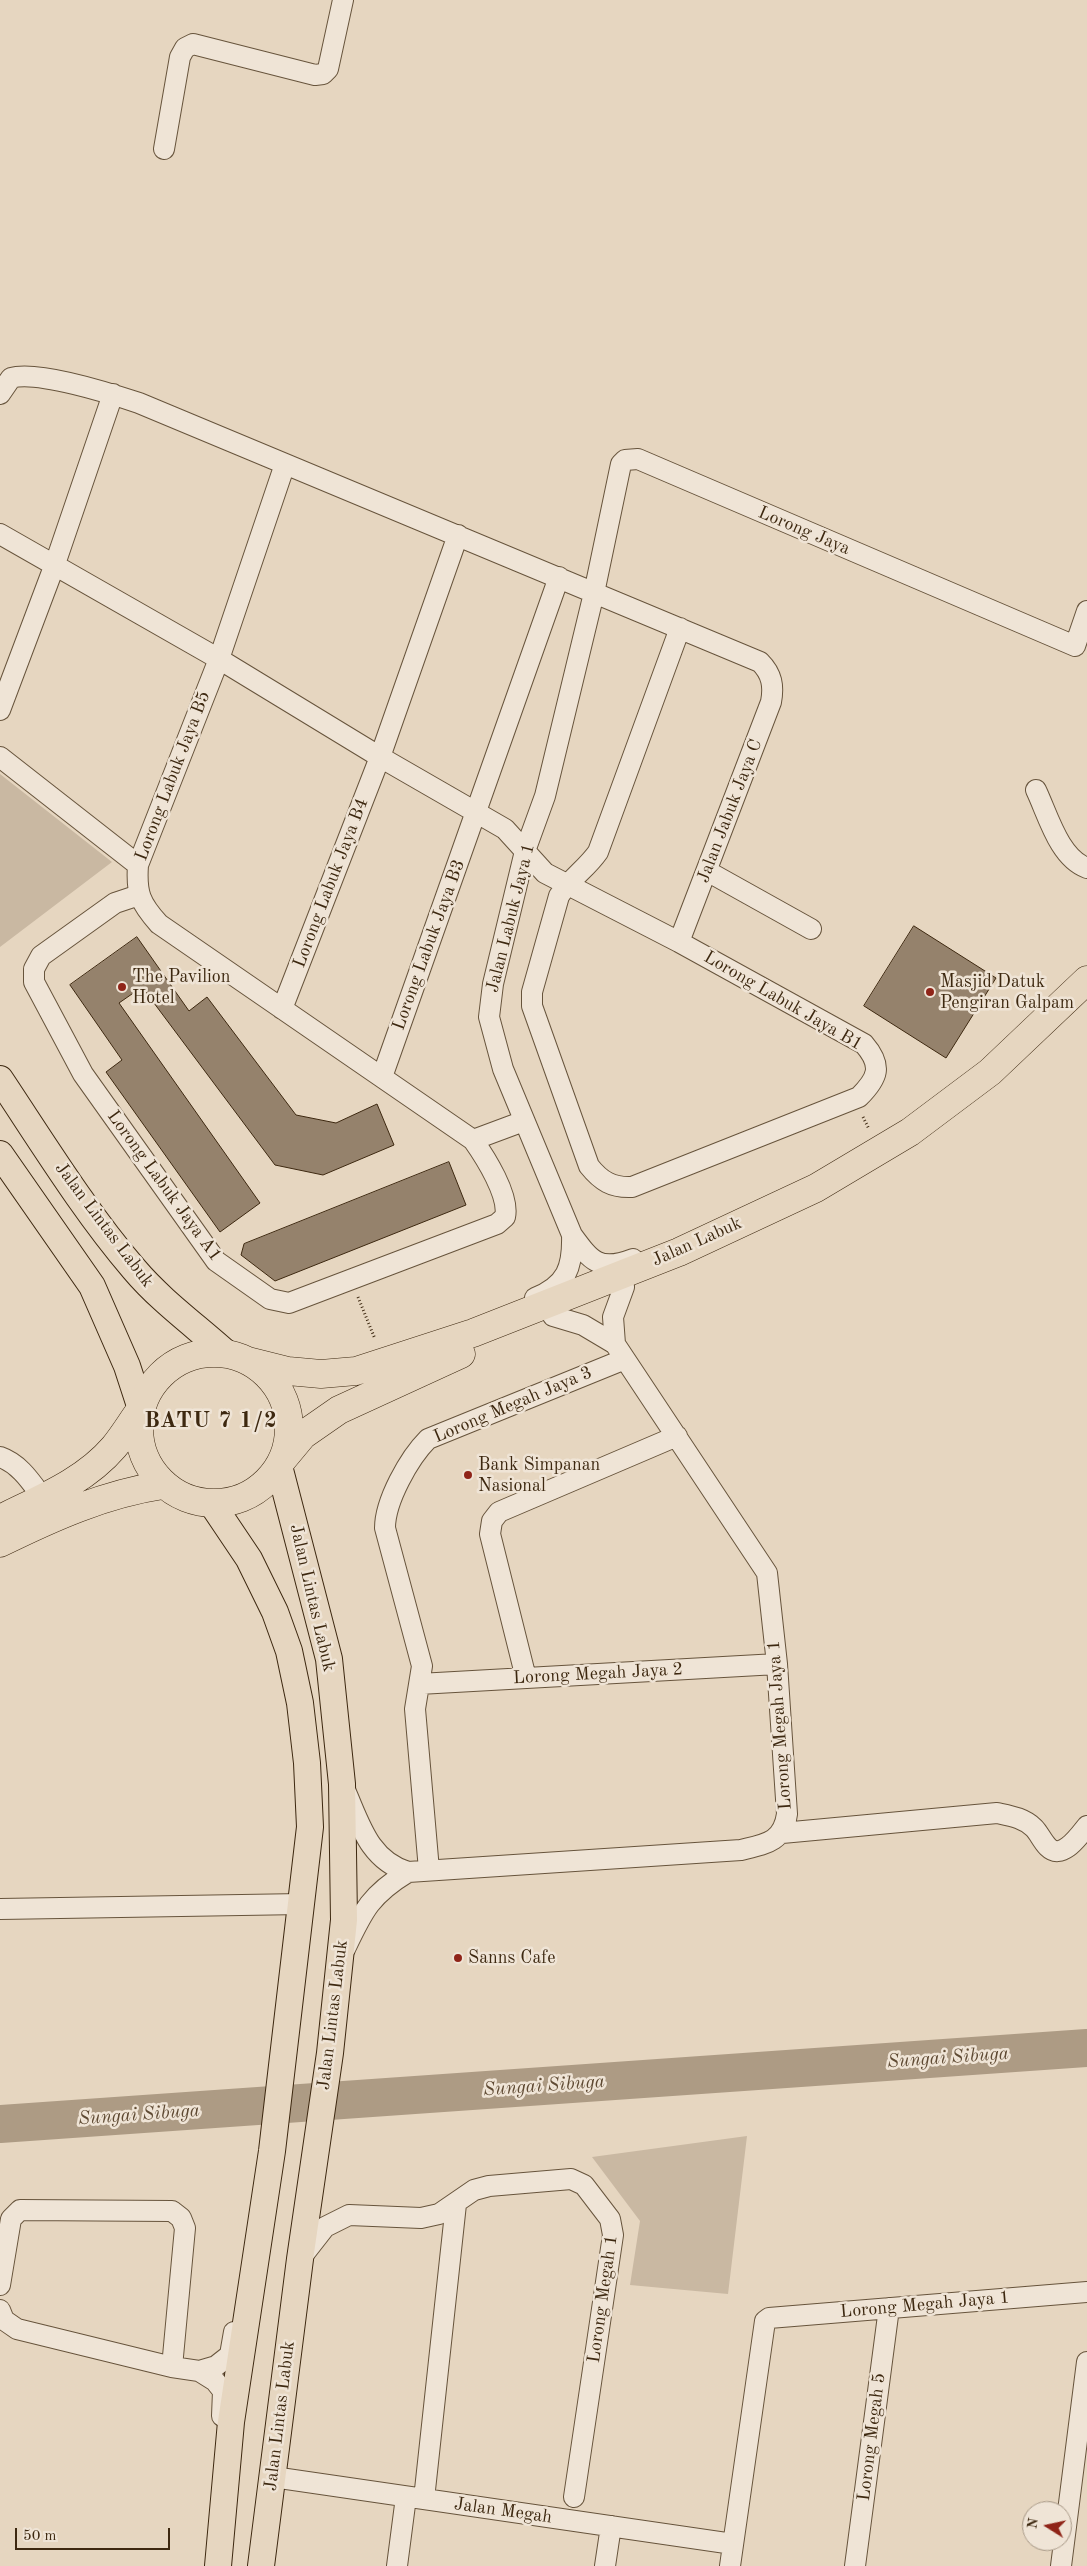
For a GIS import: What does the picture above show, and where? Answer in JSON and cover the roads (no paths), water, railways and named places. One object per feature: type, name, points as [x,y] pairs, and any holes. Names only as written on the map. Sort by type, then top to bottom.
[{"type":"highway","name":"Jalan Labuk","points":[[237,1357],[288,1371],[320,1374],[356,1371],[473,1333],[679,1252],[816,1188],[910,1132],[990,1072],[1087,980]]},
{"type":"highway","name":"Jalan Labuk","points":[[281,1462],[303,1435],[339,1410],[417,1372],[691,1259],[879,1168],[942,1127],[989,1087],[1087,995]]},
{"type":"highway","points":[[0,1543],[47,1508],[63,1488],[91,1468],[114,1447],[141,1409],[150,1388],[165,1371],[177,1363],[204,1353],[237,1357],[267,1374],[280,1392],[286,1406],[289,1437],[281,1462],[257,1490],[244,1498],[212,1504],[195,1502],[178,1495],[163,1485],[147,1463],[142,1450],[139,1422],[141,1409]]},
{"type":"highway","points":[[0,1519],[163,1485]]},
{"type":"main road","name":"Jalan Lintas Labuk","points":[[0,1079],[47,1149],[134,1269],[162,1299],[237,1357]]},
{"type":"main road","points":[[0,1154],[92,1286],[127,1366],[141,1409]]},
{"type":"main road","name":"Jalan Lintas Labuk","points":[[261,2566],[314,2153],[330,2053],[344,1920],[342,1784],[329,1659],[281,1462]]},
{"type":"main road","name":"Jalan Lintas Labuk","points":[[212,1504],[249,1559],[275,1612],[289,1651],[300,1703],[307,1763],[310,1827],[272,2151],[231,2422],[218,2566]]},
{"type":"street","points":[[164,149],[180,57],[185,48],[193,44],[315,75],[323,74],[328,68],[343,0]]},
{"type":"street","points":[[0,394],[11,378],[27,376],[113,394],[139,403],[680,628],[598,852],[568,884]]},
{"type":"street","points":[[0,710],[55,564],[113,394]]},
{"type":"street","name":"Lorong Jaya","points":[[594,593],[619,469],[625,460],[638,459],[1081,648],[1087,611]]},
{"type":"street","name":"Lorong Labuk Jaya B5","points":[[139,895],[138,865],[219,659],[286,464]]},
{"type":"street","name":"Lorong Labuk Jaya B1","points":[[0,534],[219,659],[380,757],[505,829],[545,873],[568,884],[679,942],[864,1044],[874,1055],[877,1071],[872,1084],[859,1097],[632,1187],[610,1184],[598,1178],[589,1166],[532,1006],[532,992],[559,896],[568,884]]},
{"type":"street","name":"Lorong Labuk Jaya B4","points":[[282,1008],[380,757],[458,535]]},
{"type":"street","name":"Lorong Labuk Jaya B3","points":[[382,1077],[559,577]]},
{"type":"street","name":"Jalan Labuk Jaya 1","points":[[572,1235],[503,1069],[489,1017],[493,984],[525,851],[545,796],[594,593]]},
{"type":"street","name":"Jalan Jabuk Jaya C","points":[[679,942],[771,702],[773,690],[771,678],[760,662],[680,628]]},
{"type":"street","points":[[0,757],[138,865]]},
{"type":"street","points":[[1036,790],[1066,853],[1078,865],[1087,868]]},
{"type":"street","points":[[707,871],[811,929]]},
{"type":"street","points":[[139,895],[145,908],[159,924],[474,1140],[524,1121]]},
{"type":"street","name":"Lorong Labuk Jaya A1","points":[[139,895],[115,903],[41,956],[34,969],[34,982],[83,1074],[216,1261],[270,1299],[279,1303],[289,1303],[502,1221],[506,1207],[489,1163],[474,1140]]},
{"type":"street","points":[[572,1235],[586,1254],[604,1266],[616,1266],[642,1256],[679,1252]]},
{"type":"street","points":[[473,1333],[500,1313],[555,1288],[564,1279],[569,1267],[572,1257],[572,1235]]},
{"type":"street","points":[[620,1351],[613,1317],[624,1287]]},
{"type":"street","name":"Lorong Megah Jaya 1","points":[[341,1958],[364,1910],[374,1897],[389,1884],[408,1872],[741,1850],[772,1841],[782,1833],[788,1814],[770,1580],[767,1573],[620,1351],[583,1325],[553,1316]]},
{"type":"street","name":"Lorong Megah Jaya 3","points":[[429,1870],[415,1709],[422,1666],[385,1528],[387,1510],[415,1452],[428,1440],[620,1351]]},
{"type":"street","points":[[526,1678],[490,1534],[492,1521],[499,1512],[677,1436]]},
{"type":"street","points":[[0,1457],[10,1461],[22,1471],[47,1508]]},
{"type":"street","name":"Lorong Megah Jaya 2","points":[[419,1684],[777,1664]]},
{"type":"street","points":[[342,1784],[368,1841],[376,1853],[393,1867],[408,1872]]},
{"type":"street","points":[[782,1833],[998,1813],[1020,1818],[1033,1828],[1049,1848],[1056,1852],[1063,1851],[1078,1838],[1087,1826]]},
{"type":"street","points":[[0,1909],[302,1904]]},
{"type":"street","name":"Lorong Megah 1","points":[[300,2259],[325,2227],[349,2215],[421,2218],[439,2214],[474,2190],[489,2186],[571,2179],[584,2185],[610,2219],[614,2235],[574,2496]]},
{"type":"street","points":[[397,2566],[415,2498],[456,2204]]},
{"type":"street","points":[[0,2285],[11,2218],[20,2210],[172,2211],[181,2218],[185,2228],[172,2367]]},
{"type":"street","points":[[0,2310],[4,2320],[17,2330],[172,2367],[198,2370],[216,2366],[230,2356],[243,2277],[255,2257]]},
{"type":"street","name":"Lorong Megah Jaya 1","points":[[733,2544],[764,2321],[769,2318],[1087,2292]]},
{"type":"street","name":"Lorong Megah 5","points":[[855,2566],[889,2308]]},
{"type":"street","points":[[1061,2566],[1087,2362]]},
{"type":"street","points":[[198,2370],[215,2381],[223,2391],[224,2402],[216,2467],[225,2490]]},
{"type":"street","name":"Jalan Megah","points":[[273,2477],[733,2544]]},
{"type":"street","points":[[605,2566],[611,2526]]},
{"type":"street","points":[[730,2566],[733,2544]]},
{"type":"waterway","name":"Sungai Sibuga","points":[[0,2124],[1087,2048]]},
{"type":"place","name":"The Pavilion Hotel","points":[[122,987]]},
{"type":"place","name":"Masjid Datuk Pengiran Galpam","points":[[930,992]]},
{"type":"place","name":"Bank Simpanan Nasional","points":[[468,1475]]},
{"type":"place","name":"Sanns Cafe","points":[[458,1958]]},
{"type":"district","name":"BATU 7 1/2","points":[[211,1421]]}]
